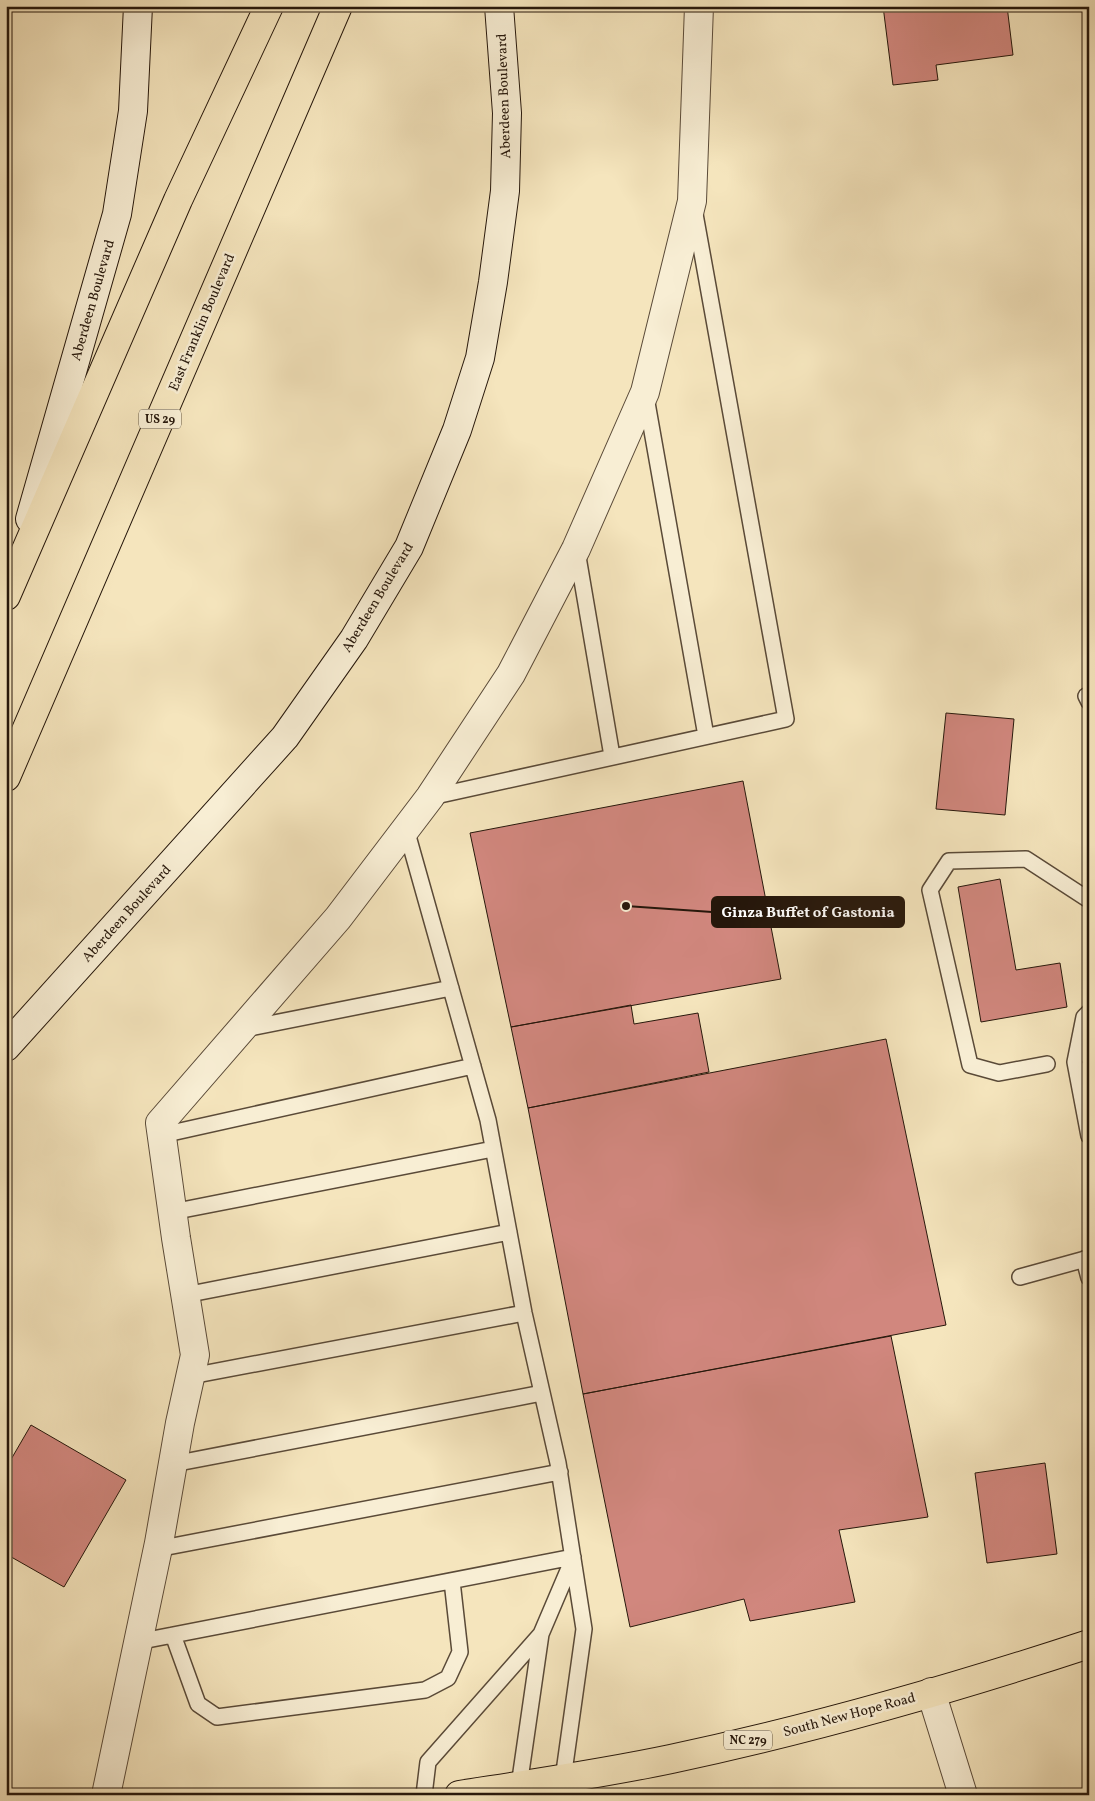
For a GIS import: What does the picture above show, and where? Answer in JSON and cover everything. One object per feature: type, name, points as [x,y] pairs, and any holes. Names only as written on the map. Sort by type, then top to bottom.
[{"type":"main road","points":[[8,592],[178,200],[268,6]]},
{"type":"main road","name":"East Franklin Boulevard","points":[[6,777],[338,6]]},
{"type":"main road","name":"South New Hope Road","points":[[459,1795],[519,1786],[565,1787],[672,1758],[859,1713],[1089,1644]]},
{"type":"street","name":"Aberdeen Boulevard","points":[[8,592],[117,214],[133,111],[138,6]]},
{"type":"street","name":"Aberdeen Boulevard","points":[[6,1047],[285,737],[354,639],[409,547],[457,430],[480,358],[493,282],[505,191],[507,113],[499,6]]},
{"type":"street","points":[[106,1795],[195,1355],[160,1123],[338,918],[430,797],[511,674],[576,549],[645,392],[692,201],[700,6]]},
{"type":"street","points":[[931,1692],[963,1795]]},
{"type":"lane","points":[[430,797],[786,719],[692,201]]},
{"type":"lane","points":[[645,392],[706,736]]},
{"type":"lane","points":[[576,549],[612,756]]},
{"type":"lane","points":[[406,829],[473,1066],[493,1149],[524,1313],[560,1472],[584,1629],[565,1787]]},
{"type":"lane","points":[[1047,1064],[999,1073],[970,1065],[930,890],[948,861],[1026,859],[1089,900]]},
{"type":"lane","points":[[241,1030],[451,988]]},
{"type":"lane","points":[[1089,1012],[1084,1017],[1075,1062],[1089,1136]]},
{"type":"lane","points":[[162,1135],[473,1066]]},
{"type":"lane","points":[[172,1212],[493,1149]]},
{"type":"lane","points":[[186,1295],[509,1232]]},
{"type":"lane","points":[[1020,1277],[1086,1259],[1089,1278]]},
{"type":"lane","points":[[191,1376],[524,1313]]},
{"type":"lane","points":[[173,1464],[542,1393]]},
{"type":"lane","points":[[157,1549],[560,1472]]},
{"type":"lane","points":[[137,1642],[573,1557]]},
{"type":"lane","points":[[519,1786],[541,1634],[573,1557]]},
{"type":"lane","points":[[173,1635],[198,1704],[217,1718],[425,1690],[448,1678],[460,1652],[452,1581]]},
{"type":"lane","points":[[424,1795],[428,1762],[541,1634]]},
{"type":"building","points":[[883,6],[1007,6],[1013,55],[936,65],[938,80],[893,85]]},
{"type":"building","points":[[946,713],[1014,719],[1005,815],[936,809]]},
{"type":"building","points":[[743,781],[781,979],[511,1027],[470,833]]},
{"type":"building","points":[[1000,879],[1016,970],[1060,963],[1067,1007],[981,1022],[958,887]]},
{"type":"building","points":[[631,1005],[634,1024],[698,1013],[709,1072],[528,1108],[511,1027]]},
{"type":"building","points":[[886,1039],[946,1325],[583,1394],[528,1108]]},
{"type":"building","points":[[891,1336],[928,1517],[839,1530],[855,1602],[750,1621],[744,1599],[630,1627],[583,1394]]},
{"type":"building","points":[[31,1425],[126,1480],[64,1587],[6,1554],[6,1468]]},
{"type":"building","points":[[1045,1463],[1057,1554],[987,1563],[975,1473]]},
{"type":"place","name":"Ginza Buffet of Gastonia","points":[[626,906]]}]
